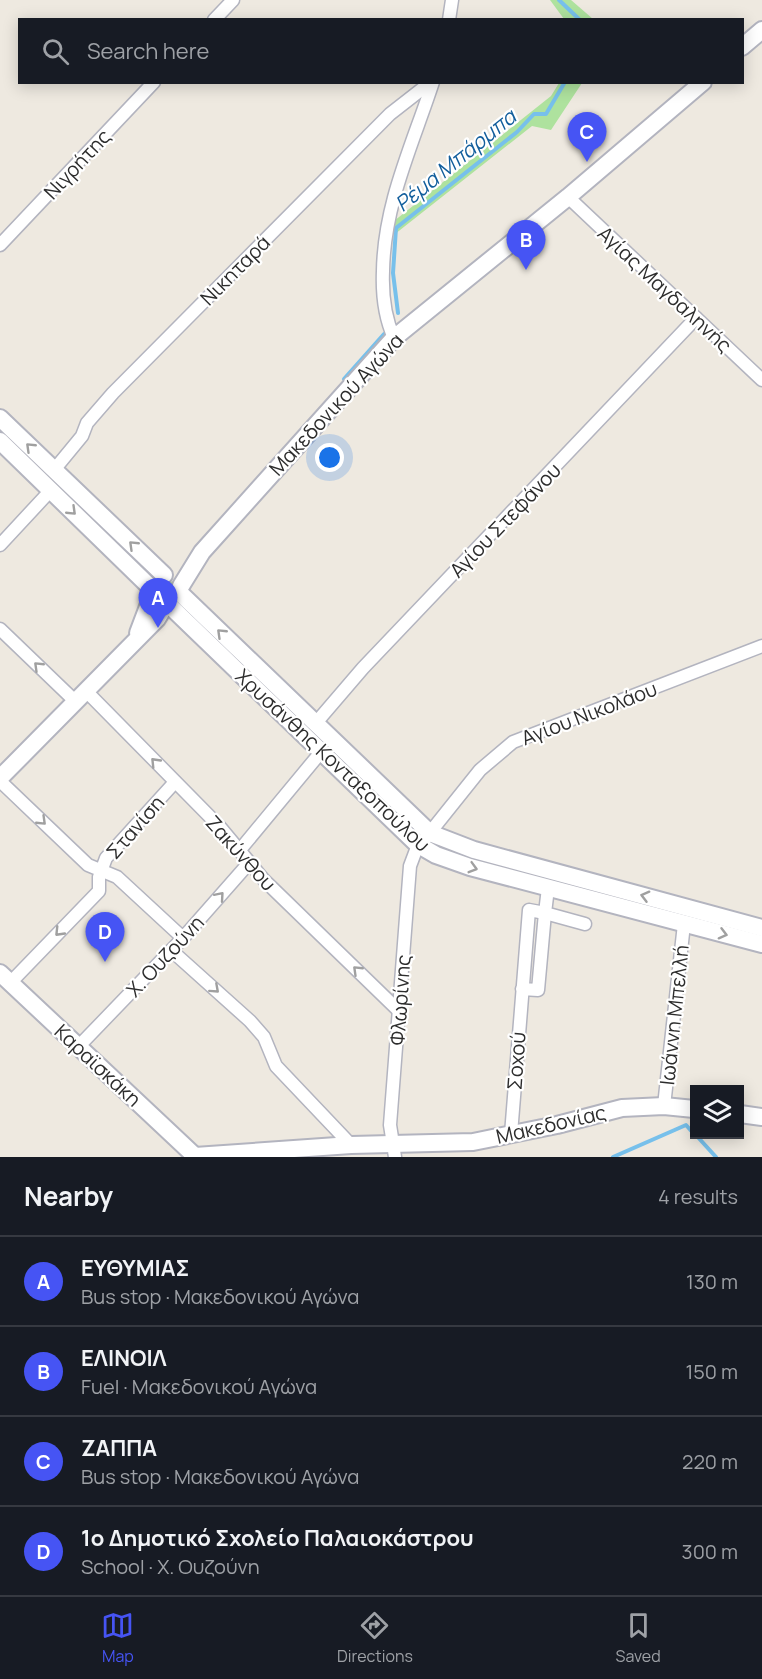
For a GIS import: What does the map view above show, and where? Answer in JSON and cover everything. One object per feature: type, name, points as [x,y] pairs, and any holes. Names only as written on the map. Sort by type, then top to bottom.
[{"type":"street","points":[[216,18],[233,0]]},
{"type":"street","points":[[449,18],[452,0]]},
{"type":"street","points":[[744,45],[762,30]]},
{"type":"street","name":"Νιγρήτης","points":[[0,245],[152,84]]},
{"type":"street","name":"Νικηταρά","points":[[54,470],[82,436],[87,423],[113,393],[390,114],[429,84]]},
{"type":"street","points":[[394,338],[388,326],[383,302],[383,243],[395,192],[431,84]]},
{"type":"street","name":"Μακεδονικού Αγώνα","points":[[202,552],[394,338],[568,197],[701,84]]},
{"type":"street","name":"Αγίας Μαγδαληνής","points":[[568,197],[762,380]]},
{"type":"street","name":"Αγίου Στεφάνου","points":[[315,724],[363,668],[696,318]]},
{"type":"street","points":[[0,418],[166,575],[176,578],[181,590]]},
{"type":"street","name":"Χρυσάνθης Κονταξοπούλου","points":[[0,441],[159,599],[321,752],[425,839],[474,850],[762,928]]},
{"type":"street","points":[[0,545],[51,490]]},
{"type":"street","points":[[183,938],[117,877],[88,865],[0,779],[157,619],[159,599],[155,579],[176,571],[202,552]]},
{"type":"street","points":[[159,599],[177,602],[202,552]]},
{"type":"street","name":"Χρυσάνθης Κονταξοπούλου","points":[[181,590],[315,724],[425,839],[436,855],[470,867],[762,944]]},
{"type":"street","name":"Ζακύνθου","points":[[0,629],[81,697],[175,782],[220,827],[249,863],[399,1011]]},
{"type":"street","name":"Αγίου Νικολάου","points":[[425,839],[480,770],[513,742],[762,646]]},
{"type":"street","points":[[239,851],[321,752]]},
{"type":"street","name":"Στανίση","points":[[3,975],[99,891],[101,870],[106,858],[175,782]]},
{"type":"street","name":"Φλωρίνης","points":[[395,1151],[390,1125],[410,866],[413,855],[425,839]]},
{"type":"street","name":"Χ. Ουζούνη","points":[[79,1046],[171,951],[249,863]]},
{"type":"street","points":[[548,888],[545,913],[585,924]]},
{"type":"street","name":"Σοχού","points":[[511,1134],[529,910],[545,913]]},
{"type":"street","name":"Ιωάννη Μπελλή","points":[[664,1106],[684,924]]},
{"type":"street","points":[[171,951],[250,1021],[264,1037],[276,1066],[351,1145]]},
{"type":"street","name":"Καραϊσκάκη","points":[[3,975],[194,1157]]},
{"type":"street","name":"Μακεδονίας","points":[[194,1157],[351,1145],[395,1151],[473,1142],[622,1108],[664,1106],[690,1109]]},
{"type":"street","points":[[744,1114],[762,1116]]},
{"type":"green space","points":[[550,0],[571,0],[592,18],[563,18]]},
{"type":"green space","points":[[558,84],[581,84],[551,130],[532,126],[395,234],[394,221],[551,96]]},
{"type":"green space","points":[[166,580],[173,583],[176,590],[173,597],[166,600],[159,597],[156,590],[159,583]]},
{"type":"waterway","name":"Ρέμα Μπάρμπα","points":[[559,0],[578,18]]},
{"type":"waterway","name":"Ρέμα Μπάρμπα","points":[[398,313],[393,273],[396,228],[517,132],[534,114],[546,114],[564,84]]},
{"type":"waterway","name":"Ρέμα Μπάρμπα","points":[[344,379],[384,334]]},
{"type":"waterway","points":[[613,1157],[686,1125],[690,1130]]},
{"type":"waterway","points":[[700,1139],[716,1157]]},
{"type":"place","name":"ΖΑΠΠΑ","points":[[587,162]]},
{"type":"place","name":"ΕΛΙΝΟΙΛ","points":[[526,270]]},
{"type":"place","name":"ΕΥΘΥΜΙΑΣ","points":[[158,628]]},
{"type":"place","name":"1ο Δημοτικό Σχολείο Παλαιοκάστρου","points":[[105,962]]}]
